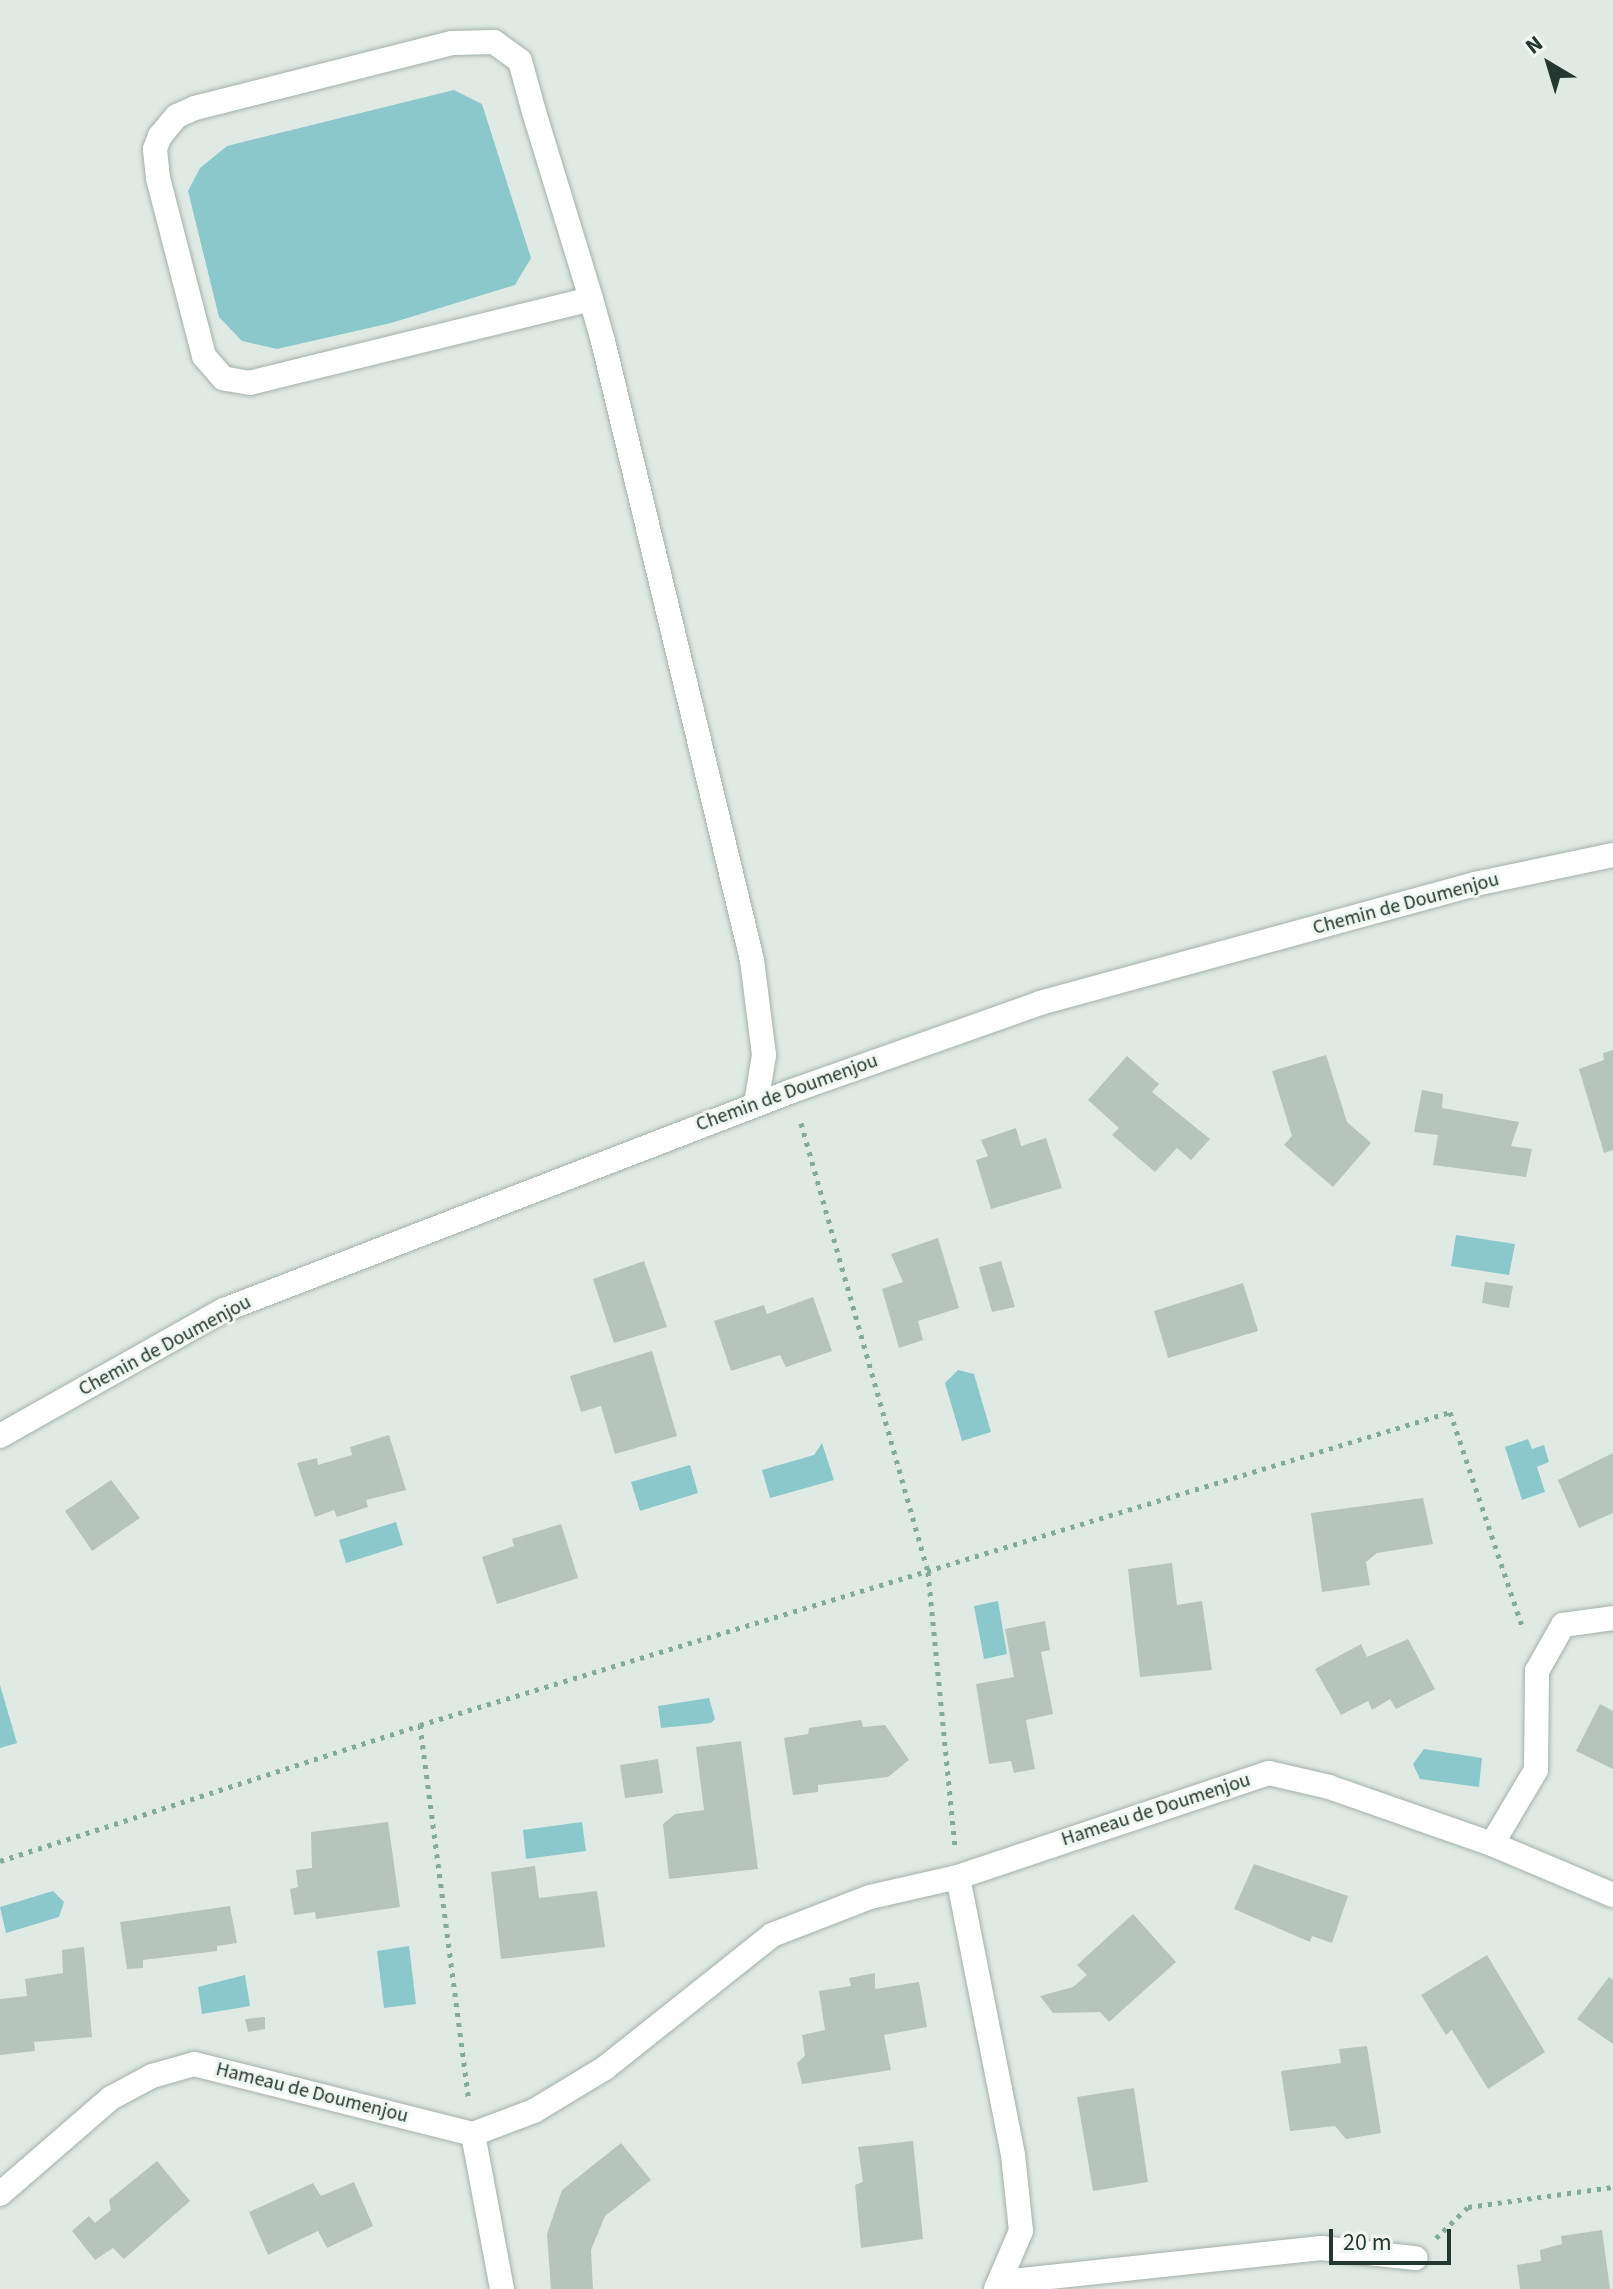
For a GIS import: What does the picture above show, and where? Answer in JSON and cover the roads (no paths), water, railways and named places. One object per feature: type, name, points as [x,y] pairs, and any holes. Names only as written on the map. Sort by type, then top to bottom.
[{"type":"street","points":[[591,299],[250,383],[223,378],[204,356],[158,178],[155,149],[160,136],[177,116],[195,108],[452,43],[494,42],[520,61],[591,299],[752,960],[764,1055],[756,1104]]},
{"type":"street","name":"Chemin de Doumenjou","points":[[0,1436],[224,1310],[792,1091],[1040,1003],[1475,884],[1613,855]]},
{"type":"street","points":[[1492,1844],[1536,1770],[1537,1671],[1563,1625],[1613,1618]]},
{"type":"street","name":"Hameau de Doumenjou","points":[[0,2194],[111,2098],[152,2076],[194,2064],[473,2134],[534,2111],[605,2068],[772,1935],[870,1897],[958,1877],[1269,1773],[1329,1787],[1492,1844],[1613,1895]]},
{"type":"street","points":[[958,1877],[1016,2185],[1021,2231],[1000,2286],[1321,2248],[1415,2258]]},
{"type":"street","points":[[473,2134],[502,2289]]},
{"type":"water","points":[[454,90],[482,104],[531,258],[515,285],[391,323],[277,349],[242,341],[219,317],[188,191],[200,168],[227,146]]},
{"type":"water","points":[[1456,1235],[1515,1244],[1509,1275],[1451,1266]]},
{"type":"water","points":[[958,1370],[974,1374],[991,1432],[962,1441],[945,1383]]},
{"type":"water","points":[[1528,1439],[1532,1449],[1544,1445],[1549,1462],[1537,1467],[1545,1492],[1522,1500],[1505,1447]]},
{"type":"water","points":[[822,1443],[834,1480],[770,1498],[762,1470],[814,1455]]},
{"type":"water","points":[[690,1465],[698,1493],[640,1511],[631,1482]]},
{"type":"water","points":[[396,1522],[403,1545],[346,1563],[339,1540]]},
{"type":"water","points":[[998,1601],[1007,1654],[984,1659],[974,1606]]},
{"type":"water","points":[[0,1685],[17,1743],[0,1748]]},
{"type":"water","points":[[709,1698],[715,1719],[711,1723],[661,1728],[658,1706]]},
{"type":"water","points":[[1424,1749],[1482,1758],[1479,1787],[1420,1779],[1413,1764]]},
{"type":"water","points":[[582,1822],[586,1851],[526,1859],[523,1830]]},
{"type":"water","points":[[53,1891],[64,1902],[59,1917],[6,1933],[0,1907]]},
{"type":"water","points":[[409,1946],[416,2004],[384,2008],[377,1951]]},
{"type":"water","points":[[245,1975],[250,2006],[202,2014],[198,1987]]}]
